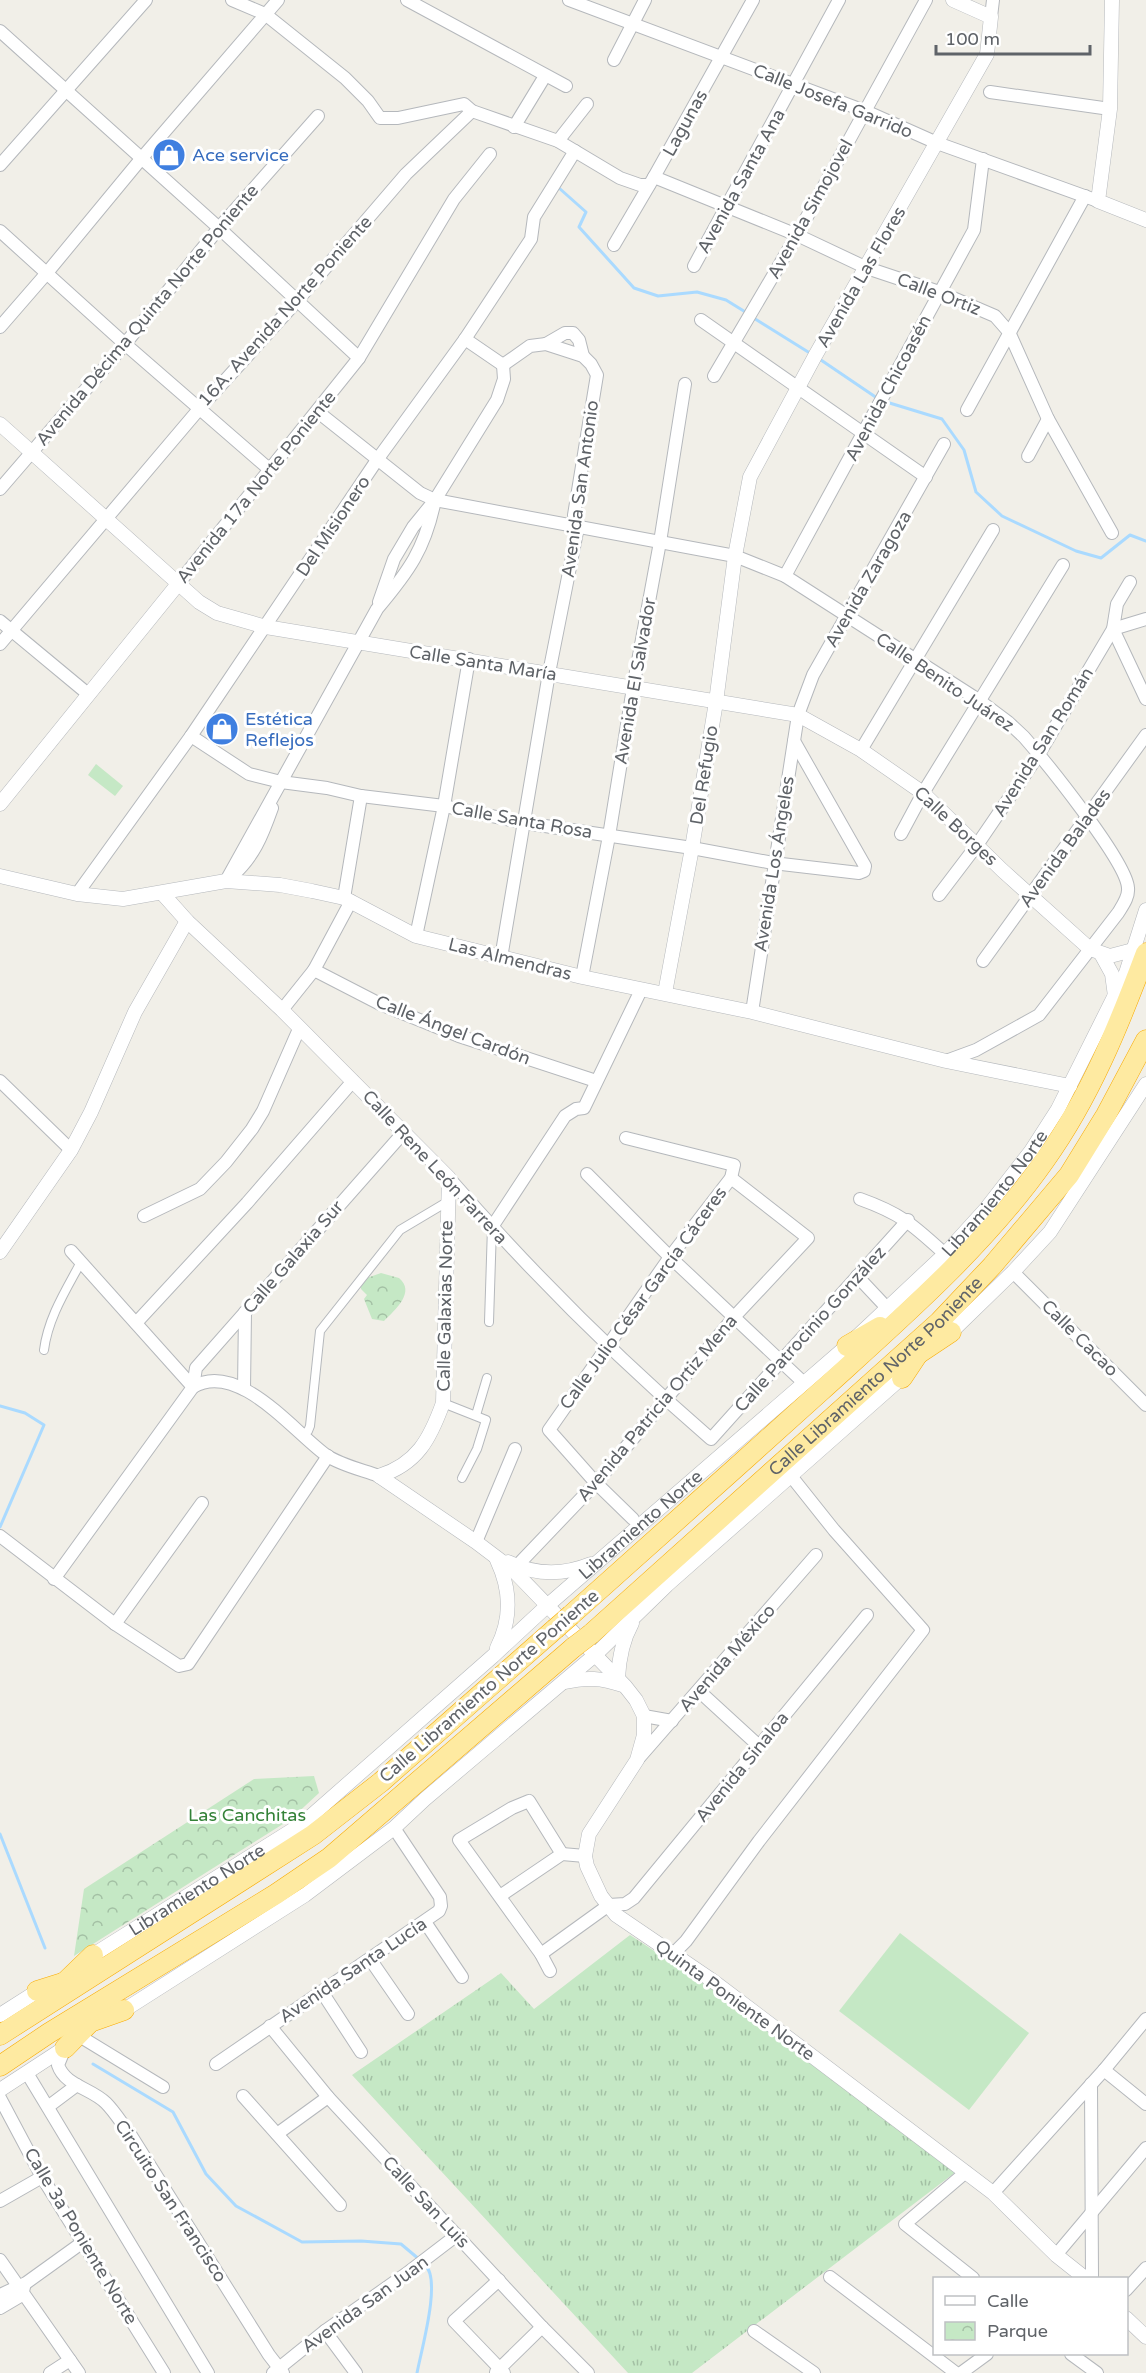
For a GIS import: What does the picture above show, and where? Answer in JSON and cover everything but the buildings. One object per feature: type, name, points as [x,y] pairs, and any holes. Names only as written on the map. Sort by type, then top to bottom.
[{"type":"highway","name":"Calle Libramiento Norte Poniente","points":[[0,2035],[33,2014],[97,1962],[313,1835],[381,1782],[571,1615],[851,1353],[991,1228],[1045,1160],[1079,1106],[1116,1033],[1140,952]]},
{"type":"highway","name":"Calle Libramiento Norte Poniente","points":[[122,2001],[329,1858],[591,1634],[879,1375],[945,1327],[992,1266],[1069,1175],[1106,1114],[1146,1040]]},
{"type":"highway","points":[[851,1353],[896,1312]]},
{"type":"highway","points":[[902,1378],[917,1354],[945,1327]]},
{"type":"highway","points":[[879,1375],[917,1354]]},
{"type":"highway","points":[[33,2014],[64,1983],[97,1962]]},
{"type":"highway","points":[[37,1992],[64,1983]]},
{"type":"highway","points":[[49,2033],[79,2036],[122,2001]]},
{"type":"highway","points":[[0,2066],[49,2033],[122,2001]]},
{"type":"street","points":[[0,165],[146,0]]},
{"type":"street","points":[[232,0],[265,14]]},
{"type":"street","points":[[0,327],[278,0]]},
{"type":"street","points":[[407,0],[566,87]]},
{"type":"street","name":"Calle Josefa Garrido","points":[[569,0],[865,111],[937,143],[1091,198]]},
{"type":"street","points":[[614,60],[645,0]]},
{"type":"street","name":"Lagunas","points":[[614,245],[753,0]]},
{"type":"street","name":"Avenida Santa Ana","points":[[694,266],[839,0]]},
{"type":"street","name":"Avenida Simojovel","points":[[714,376],[797,235],[926,0]]},
{"type":"street","points":[[953,0],[991,17]]},
{"type":"street","name":"Avenida Las Flores","points":[[735,556],[750,477],[987,54],[993,0]]},
{"type":"street","points":[[967,410],[1008,332],[1091,198],[1110,109],[1112,0]]},
{"type":"street","name":"Calle Ortiz","points":[[265,14],[345,78],[380,118],[398,118],[464,104],[472,111],[558,141],[620,178],[640,185],[652,181],[728,206],[867,268],[939,292],[995,316],[1008,332],[1048,419],[1112,533]]},
{"type":"street","points":[[0,31],[219,228],[359,358]]},
{"type":"street","points":[[514,127],[545,76]]},
{"type":"street","points":[[990,92],[1110,109]]},
{"type":"street","points":[[558,141],[587,104]]},
{"type":"street","name":"16A. Avenida Norte Poniente","points":[[0,644],[200,408],[297,301],[406,174],[472,111]]},
{"type":"street","name":"Avenida Décima Quinta Norte Poniente","points":[[0,489],[125,344],[219,228],[318,116]]},
{"type":"street","name":"Del Misionero","points":[[77,894],[191,736],[377,460],[465,339],[531,239],[534,217],[575,151]]},
{"type":"street","name":"Avenida 17a Norte Poniente","points":[[0,804],[269,469],[318,412],[359,358],[454,199],[490,154]]},
{"type":"street","name":"Avenida Chicoasén","points":[[785,576],[974,230],[983,159]]},
{"type":"street","points":[[1091,198],[1146,220]]},
{"type":"street","points":[[0,231],[125,344],[269,469]]},
{"type":"street","points":[[700,320],[926,477]]},
{"type":"street","points":[[503,365],[530,346],[546,344],[565,333],[573,333],[579,340],[584,356]]},
{"type":"street","points":[[465,339],[503,365]]},
{"type":"street","points":[[546,344],[584,356]]},
{"type":"street","name":"Avenida San Antonio","points":[[501,958],[549,674],[577,532],[574,515],[597,375],[591,363],[584,356]]},
{"type":"street","points":[[377,609],[394,559],[413,527],[435,500],[497,400],[504,379],[503,365]]},
{"type":"street","name":"Avenida El Salvador","points":[[582,977],[609,836],[685,384]]},
{"type":"street","points":[[318,412],[420,493],[435,500]]},
{"type":"street","points":[[1028,456],[1048,419]]},
{"type":"street","name":"Calle Santa María","points":[[0,424],[178,584],[199,602],[217,613],[266,627],[469,659],[798,716]]},
{"type":"street","name":"Avenida Zaragoza","points":[[798,716],[813,675],[944,444]]},
{"type":"street","points":[[226,881],[245,866],[260,842],[281,782],[357,642],[377,609],[406,574],[429,531],[435,500]]},
{"type":"street","name":"Calle Benito Juárez","points":[[435,500],[735,556],[785,576],[980,701],[1008,722],[1039,754],[1088,819],[1125,876],[1129,889],[1125,902],[1096,952]]},
{"type":"street","points":[[861,750],[993,530]]},
{"type":"street","name":"Del Refugio","points":[[665,993],[716,702],[735,556]]},
{"type":"street","points":[[901,834],[923,793],[1063,565]]},
{"type":"street","name":"Avenida San Román","points":[[939,895],[1039,754],[1113,629],[1117,604],[1130,582]]},
{"type":"street","points":[[1146,619],[1113,629],[1146,699]]},
{"type":"street","points":[[0,621],[88,694]]},
{"type":"street","points":[[416,936],[444,806],[469,659]]},
{"type":"street","name":"Avenida Los Ángeles","points":[[752,1012],[773,863],[798,716]]},
{"type":"street","name":"Calle Borges","points":[[798,716],[861,750],[923,793],[1031,896],[1096,952],[1112,975],[1115,996]]},
{"type":"street","name":"Avenida Balades","points":[[983,961],[1088,819],[1146,735]]},
{"type":"street","name":"Calle Santa Rosa","points":[[191,736],[249,774],[281,782],[327,788],[361,796],[444,806],[525,823],[692,848],[773,863],[859,873],[864,871],[865,866],[794,741]]},
{"type":"street","points":[[282,1010],[314,970],[347,900],[361,796]]},
{"type":"street","name":"Las Almendras","points":[[0,876],[77,894],[123,899],[226,881],[280,885],[347,900],[416,936],[501,958],[641,990],[752,1012],[946,1060],[1070,1086]]},
{"type":"street","name":"Calle Rene León Farrera","points":[[162,893],[187,921],[282,1010],[404,1132],[607,1346],[711,1439]]},
{"type":"street","name":"Libramiento Norte","points":[[896,1312],[985,1210],[1031,1151],[1070,1086],[1140,952],[1146,910]]},
{"type":"street","points":[[0,1252],[82,1131],[135,1012],[187,921]]},
{"type":"street","points":[[946,1060],[976,1050],[1039,1015],[1096,952],[1119,955],[1140,952]]},
{"type":"street","name":"Calle Ángel Cardón","points":[[314,970],[380,1004],[459,1036],[596,1081]]},
{"type":"street","points":[[489,1322],[492,1227],[566,1116],[576,1109],[584,1108],[641,990]]},
{"type":"street","points":[[144,1216],[200,1189],[226,1162],[263,1111],[299,1029]]},
{"type":"street","points":[[0,1081],[71,1150]]},
{"type":"street","points":[[135,1323],[247,1203],[353,1081]]},
{"type":"street","points":[[122,2001],[305,1895],[394,1828],[595,1655],[637,1614],[902,1378],[945,1327],[1014,1272],[1050,1232],[1146,1084]]},
{"type":"street","name":"Calle Galaxia Sur","points":[[54,1579],[192,1387],[196,1368],[404,1132]]},
{"type":"street","name":"Calle Julio César García Cáceres","points":[[596,1483],[549,1430],[670,1257],[731,1178],[734,1165],[626,1138]]},
{"type":"street","points":[[587,1174],[670,1257],[804,1383]]},
{"type":"street","name":"Calle Galaxias Norte","points":[[379,1476],[394,1471],[415,1455],[432,1434],[443,1403],[449,1178]]},
{"type":"street","name":"Avenida Patricia Ortiz Mena","points":[[512,1572],[596,1483],[735,1316],[808,1238],[731,1178]]},
{"type":"street","points":[[860,1199],[890,1209],[908,1220],[945,1254]]},
{"type":"street","points":[[303,1434],[310,1426],[320,1331],[400,1230],[447,1202]]},
{"type":"street","name":"Calle Patrocinio González","points":[[711,1439],[908,1220]]},
{"type":"street","points":[[71,1251],[192,1387],[204,1382],[220,1382],[244,1389],[328,1456],[379,1476],[476,1542],[495,1556],[548,1605],[636,1700],[644,1716],[644,1735],[637,1760],[589,1834],[585,1856],[562,1854],[500,1896]]},
{"type":"street","points":[[44,1350],[46,1333],[53,1315],[81,1262]]},
{"type":"street","name":"Calle Cacao","points":[[1014,1272],[1146,1405]]},
{"type":"street","points":[[857,1276],[896,1312]]},
{"type":"street","points":[[244,1312],[244,1389]]},
{"type":"street","name":"Libramiento Norte","points":[[0,2015],[37,1992],[97,1962],[302,1824],[598,1561],[804,1383],[851,1353]]},
{"type":"street","points":[[477,1415],[488,1378]]},
{"type":"street","points":[[443,1403],[486,1420],[477,1449],[462,1478]]},
{"type":"street","points":[[476,1542],[515,1449]]},
{"type":"street","points":[[0,1536],[115,1624],[183,1667],[188,1664],[328,1456]]},
{"type":"street","points":[[673,1954],[686,1941],[759,1841],[923,1629],[834,1530],[791,1476]]},
{"type":"street","points":[[596,1483],[633,1519]]},
{"type":"street","points":[[115,1624],[202,1503]]},
{"type":"street","name":"Avenida México","points":[[637,1760],[816,1555]]},
{"type":"street","points":[[512,1572],[558,1572],[579,1569],[598,1561]]},
{"type":"street","points":[[493,1656],[505,1633],[512,1572]]},
{"type":"street","points":[[621,1682],[619,1657],[625,1637],[637,1614]]},
{"type":"street","name":"Avenida Sinaloa","points":[[541,1953],[609,1905],[626,1904],[634,1898],[867,1615]]},
{"type":"street","points":[[563,1682],[584,1678],[621,1682]]},
{"type":"street","points":[[699,1690],[759,1746]]},
{"type":"street","points":[[644,1716],[672,1721]]},
{"type":"street","points":[[550,1971],[541,1953],[459,1840],[512,1808],[529,1801],[562,1854]]},
{"type":"street","name":"Avenida Santa Lucía","points":[[216,2064],[439,1911],[441,1899],[394,1828]]},
{"type":"street","name":"Quinta Poniente Norte","points":[[585,1856],[587,1866],[601,1896],[616,1915],[722,1988],[966,2172],[993,2193],[1056,2255],[1084,2277]]},
{"type":"street","points":[[425,1922],[462,1977]]},
{"type":"street","points":[[370,1959],[408,2014]]},
{"type":"street","points":[[322,1992],[361,2052]]},
{"type":"street","points":[[993,2193],[1104,2070],[1146,2019]]},
{"type":"street","name":"Calle San Luis","points":[[270,2026],[328,2097],[542,2327],[588,2373]]},
{"type":"street","points":[[0,2090],[79,2036],[163,2087]]},
{"type":"street","name":"Circuito San Francisco","points":[[79,2036],[59,2060],[60,2071],[71,2082],[106,2103],[130,2134],[278,2371]]},
{"type":"street","points":[[1104,2070],[1146,2104]]},
{"type":"street","points":[[27,2073],[208,2373]]},
{"type":"street","points":[[1091,2084],[1092,2277]]},
{"type":"street","points":[[49,2106],[77,2085]]},
{"type":"street","points":[[243,2096],[340,2205]]},
{"type":"street","points":[[277,2134],[328,2097]]},
{"type":"street","name":"Calle 3a Poniente Norte","points":[[0,2098],[42,2177],[164,2373]]},
{"type":"street","points":[[1056,2255],[1146,2148]]},
{"type":"street","points":[[966,2172],[905,2224],[971,2277]]},
{"type":"street","points":[[0,2201],[42,2177]]},
{"type":"street","name":"Avenida San Juan","points":[[278,2371],[325,2331],[457,2235]]},
{"type":"street","points":[[0,2308],[22,2288],[83,2242]]},
{"type":"street","points":[[0,2260],[22,2288],[79,2373]]},
{"type":"street","points":[[1128,2288],[1146,2268]]},
{"type":"street","points":[[830,2277],[956,2373]]},
{"type":"street","points":[[499,2280],[454,2321],[500,2371],[542,2327]]},
{"type":"street","points":[[0,2295],[22,2288]]},
{"type":"street","points":[[1128,2320],[1146,2337]]},
{"type":"street","points":[[325,2331],[356,2373]]},
{"type":"street","points":[[754,2331],[814,2373]]},
{"type":"street","points":[[961,2373],[986,2355]]},
{"type":"street","points":[[1072,2355],[1097,2373]]},
{"type":"street","points":[[50,2373],[70,2360]]},
{"type":"green space","points":[[96,764],[123,786],[115,796],[88,775]]},
{"type":"green space","points":[[381,1273],[399,1278],[404,1283],[405,1289],[402,1301],[384,1321],[372,1319],[364,1299],[367,1295],[361,1289],[361,1280]]},
{"type":"green space","name":"Las Canchitas","points":[[314,1776],[319,1793],[291,1819],[74,1956],[84,1889],[254,1779]]},
{"type":"green space","points":[[900,1933],[1029,2033],[969,2110],[839,2011]]},
{"type":"green space","points":[[630,1935],[712,1989],[957,2171],[692,2373],[628,2373],[352,2075],[501,1973],[534,2009]]},
{"type":"waterway","points":[[559,188],[586,212],[579,227],[634,288],[658,296],[697,292],[726,300],[747,313]]},
{"type":"waterway","points":[[752,317],[813,355]]},
{"type":"waterway","points":[[818,358],[877,398]]},
{"type":"waterway","points":[[883,401],[942,419],[964,450],[976,492],[1002,516],[1076,551],[1101,558],[1130,535],[1146,541]]},
{"type":"waterway","points":[[0,1406],[25,1413],[44,1425],[0,1527]]},
{"type":"waterway","points":[[0,1834],[45,1948]]},
{"type":"waterway","points":[[93,2064],[173,2112],[206,2174],[236,2206],[302,2242],[361,2241],[401,2244],[420,2260]]},
{"type":"waterway","points":[[417,2373],[431,2300],[430,2273],[425,2265]]},
{"type":"place","name":"Ace service","points":[[169,155]]},
{"type":"place","name":"Estética Reflejos","points":[[222,729]]}]
